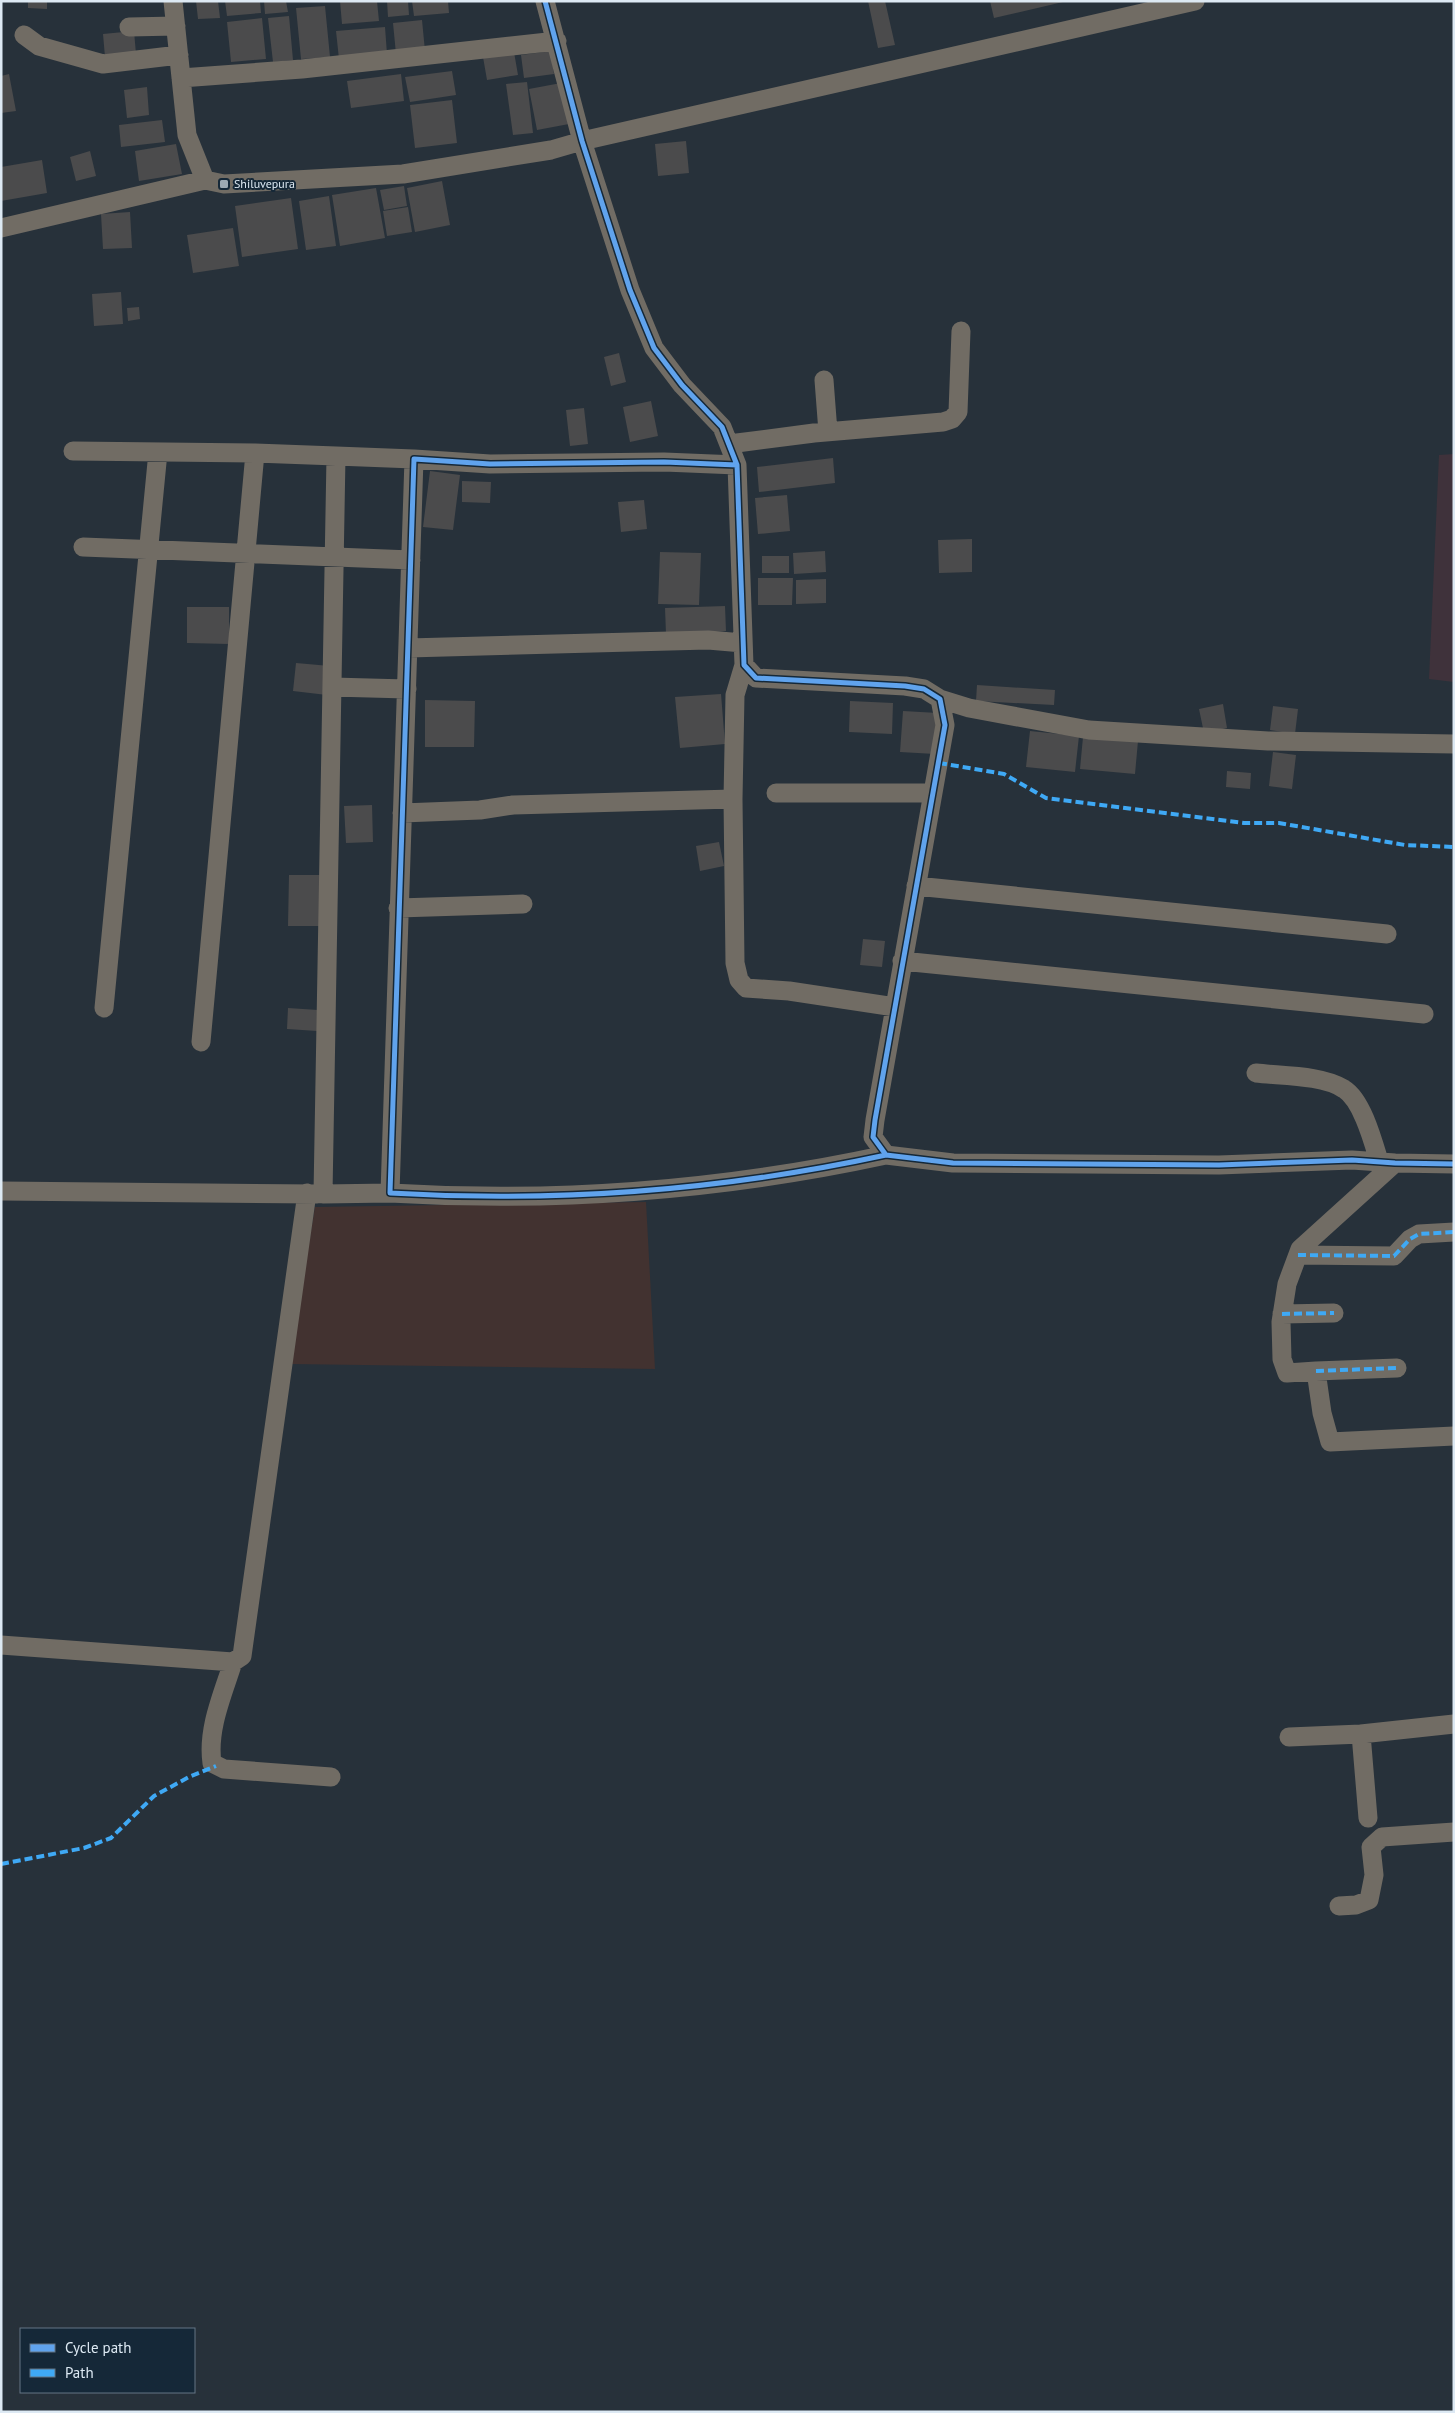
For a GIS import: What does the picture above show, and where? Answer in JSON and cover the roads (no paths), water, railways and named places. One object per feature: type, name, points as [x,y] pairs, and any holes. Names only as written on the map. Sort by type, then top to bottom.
[{"type":"street","points":[[174,1],[187,135],[205,180]]},
{"type":"street","points":[[545,1],[582,140],[630,290],[654,348],[682,385],[722,427],[737,465],[744,665],[735,695],[733,799],[735,963],[739,980],[746,988],[789,990],[895,1007]]},
{"type":"street","points":[[1,228],[205,180],[224,184],[403,174],[551,150],[582,140],[1195,1]]},
{"type":"street","points":[[128,27],[176,26]]},
{"type":"street","points":[[24,35],[39,46],[103,64],[179,55]]},
{"type":"street","points":[[181,78],[302,69],[557,41]]},
{"type":"street","points":[[729,444],[828,432],[943,422],[952,419],[958,412],[961,331]]},
{"type":"street","points":[[824,380],[828,432]]},
{"type":"street","points":[[73,452],[255,453],[490,464],[664,462],[737,465]]},
{"type":"street","points":[[104,1008],[150,551],[158,452]]},
{"type":"street","points":[[201,1042],[255,453]]},
{"type":"street","points":[[331,1777],[224,1769],[212,1763],[212,1741],[218,1705],[233,1662],[242,1656],[315,1194],[332,687],[336,456]]},
{"type":"street","points":[[390,1193],[414,459]]},
{"type":"street","points":[[83,546],[150,551],[411,560]]},
{"type":"street","points":[[408,648],[708,640],[742,643]]},
{"type":"street","points":[[744,665],[756,678],[905,686],[924,689],[940,699],[969,708],[1089,730],[1268,741],[1454,744]]},
{"type":"street","points":[[332,687],[407,689]]},
{"type":"street","points":[[886,1155],[874,1136],[902,961],[945,725],[940,699]]},
{"type":"street","points":[[776,793],[933,793]]},
{"type":"street","points":[[402,812],[480,810],[513,805],[733,799]]},
{"type":"street","points":[[916,886],[1387,934]]},
{"type":"street","points":[[398,908],[523,904]]},
{"type":"street","points":[[902,961],[1424,1014]]},
{"type":"street","points":[[1256,1073],[1323,1081],[1344,1089],[1352,1098],[1387,1162]]},
{"type":"street","points":[[1,1191],[390,1193],[448,1196],[653,1191],[820,1169],[886,1155],[963,1163],[1219,1165],[1352,1160],[1454,1164]]},
{"type":"street","points":[[1387,1162],[1300,1249],[1287,1284],[1282,1314],[1282,1359],[1286,1373],[1397,1368]]},
{"type":"street","points":[[1298,1255],[1394,1256],[1410,1239],[1419,1234],[1454,1232]]},
{"type":"street","points":[[1282,1314],[1334,1313]]},
{"type":"street","points":[[1316,1371],[1322,1413],[1330,1442],[1454,1436]]},
{"type":"street","points":[[1,1645],[233,1662]]},
{"type":"street","points":[[1289,1737],[1361,1734],[1454,1724]]},
{"type":"street","points":[[1361,1734],[1368,1818]]},
{"type":"street","points":[[1339,1906],[1369,1900],[1374,1875],[1372,1847],[1382,1837],[1454,1832]]},
{"type":"place","name":"Shiluvepura","points":[[224,184]]}]
